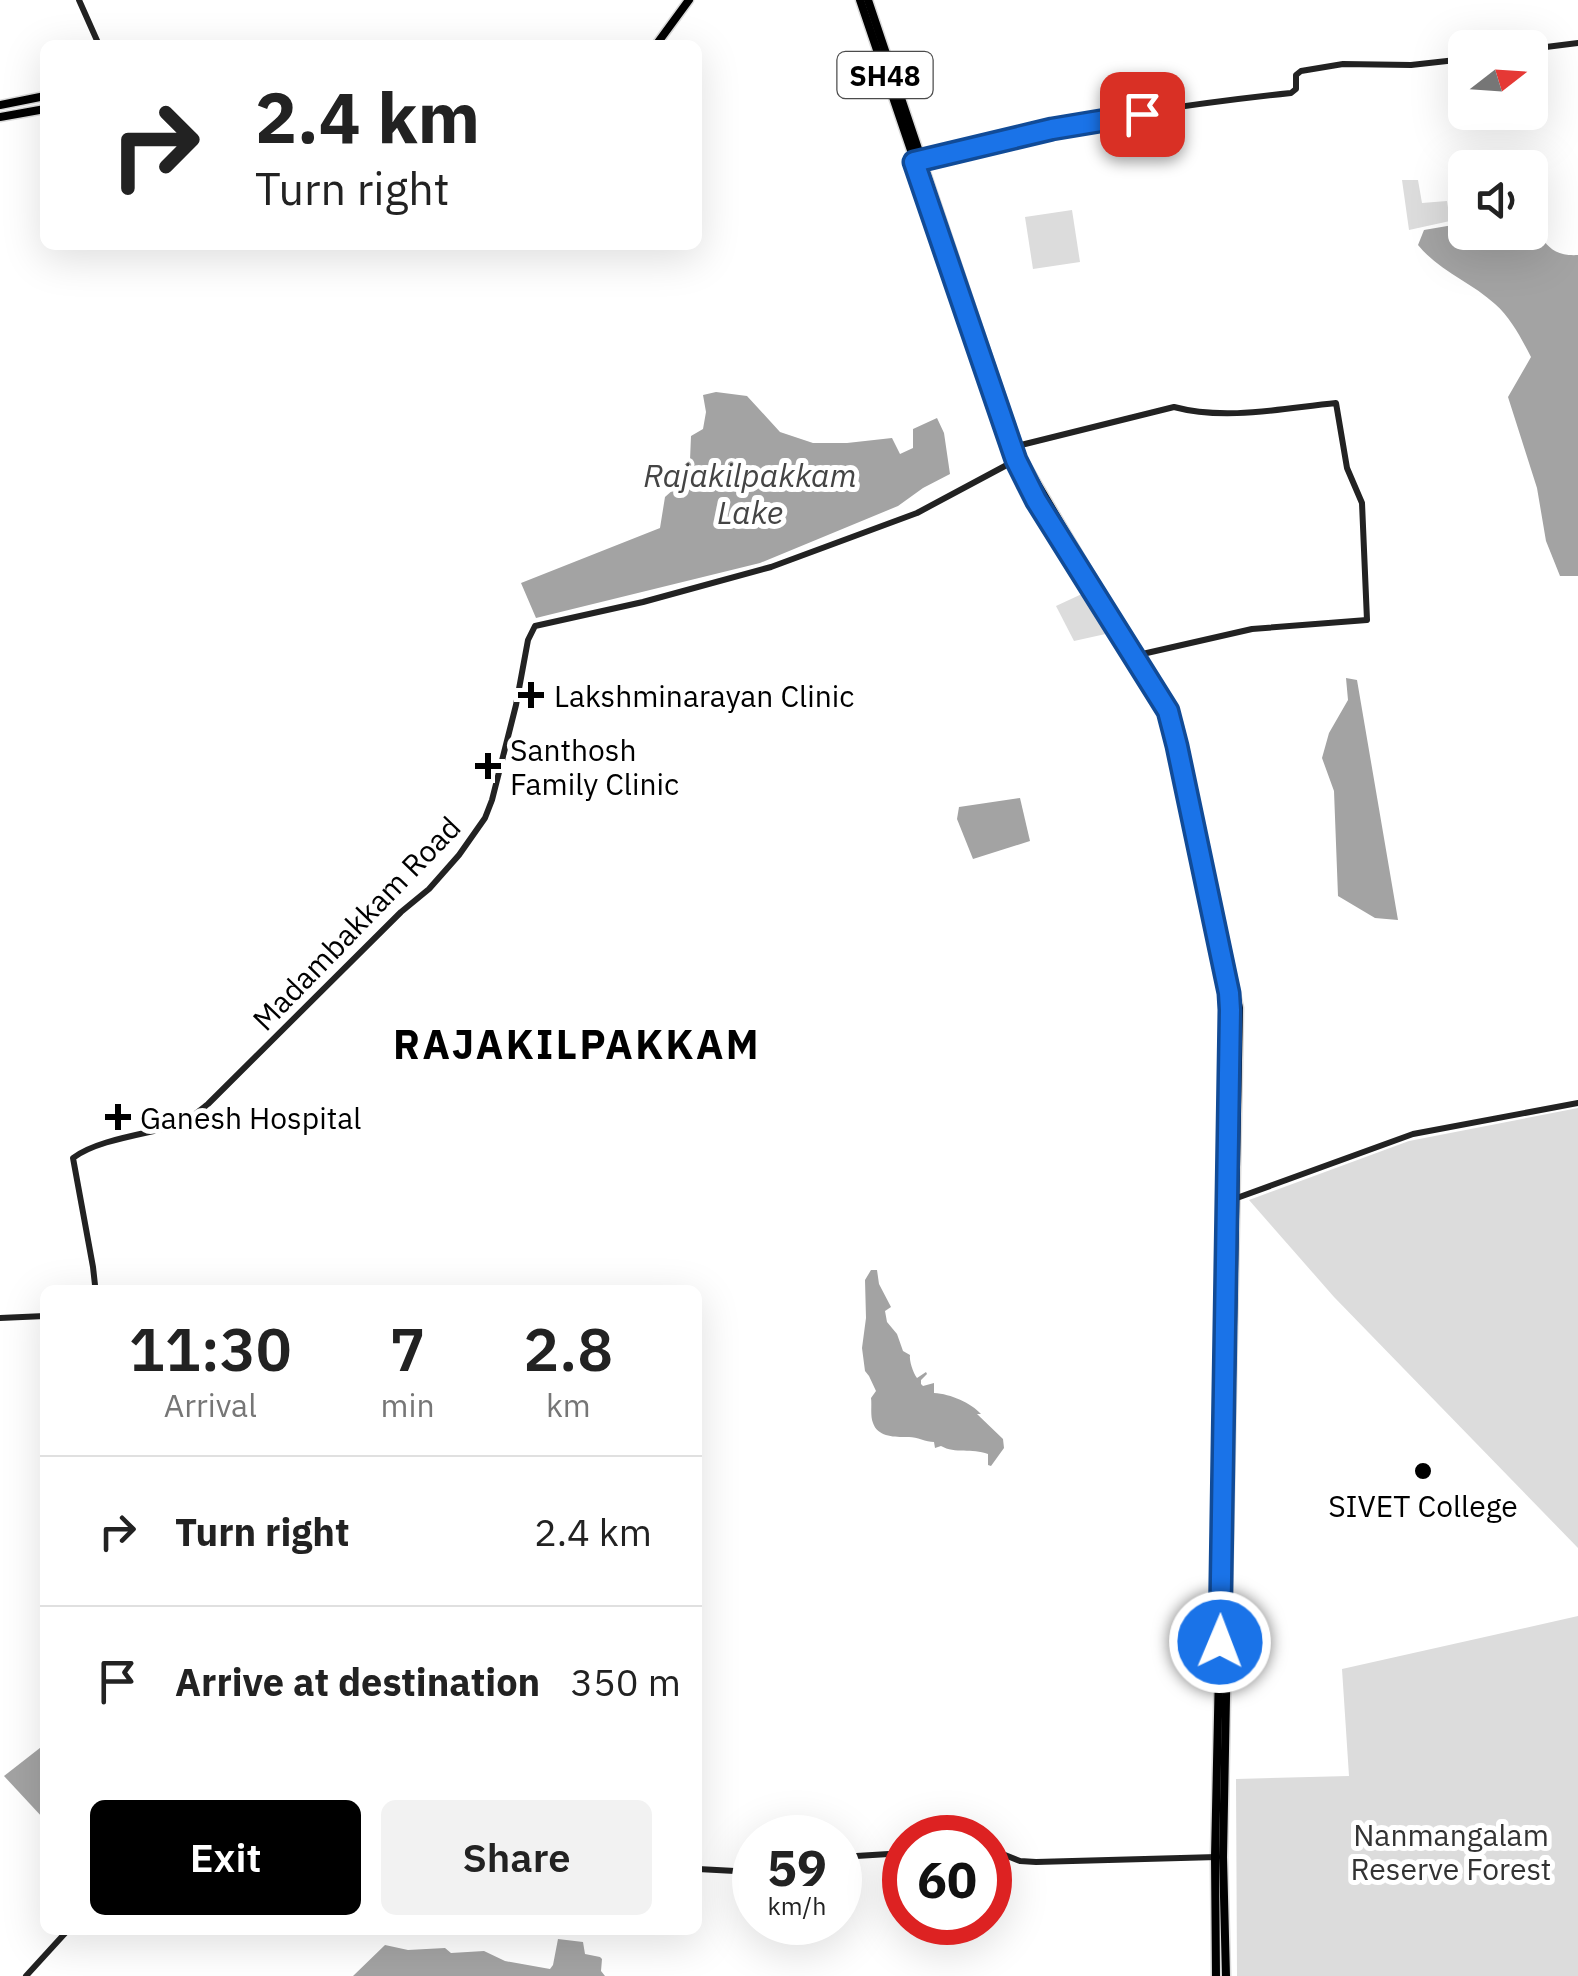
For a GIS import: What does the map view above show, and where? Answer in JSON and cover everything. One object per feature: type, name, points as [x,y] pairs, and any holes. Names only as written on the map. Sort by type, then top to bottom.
[{"type":"main road","points":[[660,40],[689,0]]},
{"type":"main road","name":"SH48","points":[[860,0],[910,150],[918,161]]},
{"type":"main road","name":"SH48","points":[[868,0],[1019,459],[1178,723],[1237,992],[1216,1976]]},
{"type":"main road","points":[[0,105],[40,97]]},
{"type":"main road","points":[[0,117],[40,109]]},
{"type":"main road","name":"SH48","points":[[1219,1857],[1226,1976]]},
{"type":"street","points":[[79,0],[97,40]]},
{"type":"street","points":[[1548,47],[1578,43]]},
{"type":"street","points":[[918,161],[1060,127],[1291,93],[1296,89],[1298,72],[1327,66],[1448,62]]},
{"type":"street","points":[[1015,447],[1174,407],[1229,413],[1336,403],[1349,475],[1362,504],[1367,620],[1252,628],[1136,655]]},
{"type":"street","name":"Madambakkam Road","points":[[95,1285],[73,1158],[184,1122],[208,1104],[455,860],[485,818],[492,800],[528,640],[535,626],[644,602],[771,567],[917,513],[1019,459]]},
{"type":"street","points":[[1233,1199],[1413,1134],[1578,1103]]},
{"type":"street","points":[[0,1318],[40,1316]]},
{"type":"street","points":[[1012,1858],[1036,1862],[1219,1857]]},
{"type":"street","points":[[702,1869],[732,1871]]},
{"type":"street","points":[[26,1976],[63,1935]]},
{"type":"green space","points":[[1402,180],[1418,180],[1422,203],[1447,201],[1448,221],[1409,230]]},
{"type":"green space","points":[[1072,210],[1080,262],[1033,269],[1025,217]]},
{"type":"green space","points":[[1084,593],[1110,633],[1074,641],[1056,606]]},
{"type":"green space","points":[[1578,1108],[1578,1548],[1334,1297],[1249,1200],[1409,1141]]},
{"type":"green space","name":"Nanmangalam Reserve Forest","points":[[1578,1616],[1578,1976],[1237,1976],[1236,1779],[1349,1776],[1342,1669]]},
{"type":"water","points":[[1448,226],[1448,250],[1548,250],[1548,245],[1567,255],[1578,255],[1578,576],[1560,576],[1546,541],[1537,488],[1508,397],[1531,357],[1501,310],[1418,245],[1424,230]]},
{"type":"water","name":"Rajakilpakkam Lake","points":[[716,392],[747,396],[780,432],[813,443],[892,438],[900,454],[913,448],[913,429],[937,418],[944,433],[950,474],[898,506],[760,563],[536,618],[521,583],[660,528],[665,497],[674,489],[674,474],[690,460],[691,436],[703,429],[703,395]]},
{"type":"water","points":[[1346,678],[1357,680],[1398,920],[1375,918],[1338,896],[1334,791],[1322,758],[1329,733],[1348,700]]},
{"type":"water","points":[[1020,798],[1030,841],[973,859],[957,819],[959,807]]},
{"type":"water","points":[[871,1270],[877,1270],[879,1284],[891,1307],[885,1311],[887,1322],[903,1351],[910,1355],[917,1378],[927,1374],[921,1384],[934,1383],[934,1393],[972,1406],[1003,1439],[1004,1448],[991,1466],[988,1454],[935,1448],[934,1442],[888,1436],[875,1428],[871,1398],[876,1391],[865,1371],[862,1348],[865,1280]]},
{"type":"water","points":[[40,1748],[40,1815],[4,1776]]},
{"type":"water","points":[[558,1939],[583,1942],[585,1954],[602,1959],[601,1971],[605,1976],[353,1976],[385,1945],[408,1950],[445,1948],[451,1953],[484,1951],[505,1961],[550,1969]]},
{"type":"place","name":"Lakshminarayan Clinic","points":[[531,695]]},
{"type":"place","name":"Santhosh Family Clinic","points":[[488,766]]},
{"type":"place","name":"Ganesh Hospital","points":[[118,1117]]},
{"type":"place","name":"SIVET College","points":[[1423,1471]]},
{"type":"district","name":"RAJAKILPAKKAM","points":[[577,1044]]},
{"type":"route","points":[[1142,114],[1052,129],[914,162],[1016,460],[1036,500],[1168,711],[1229,993],[1220,1642]]}]
